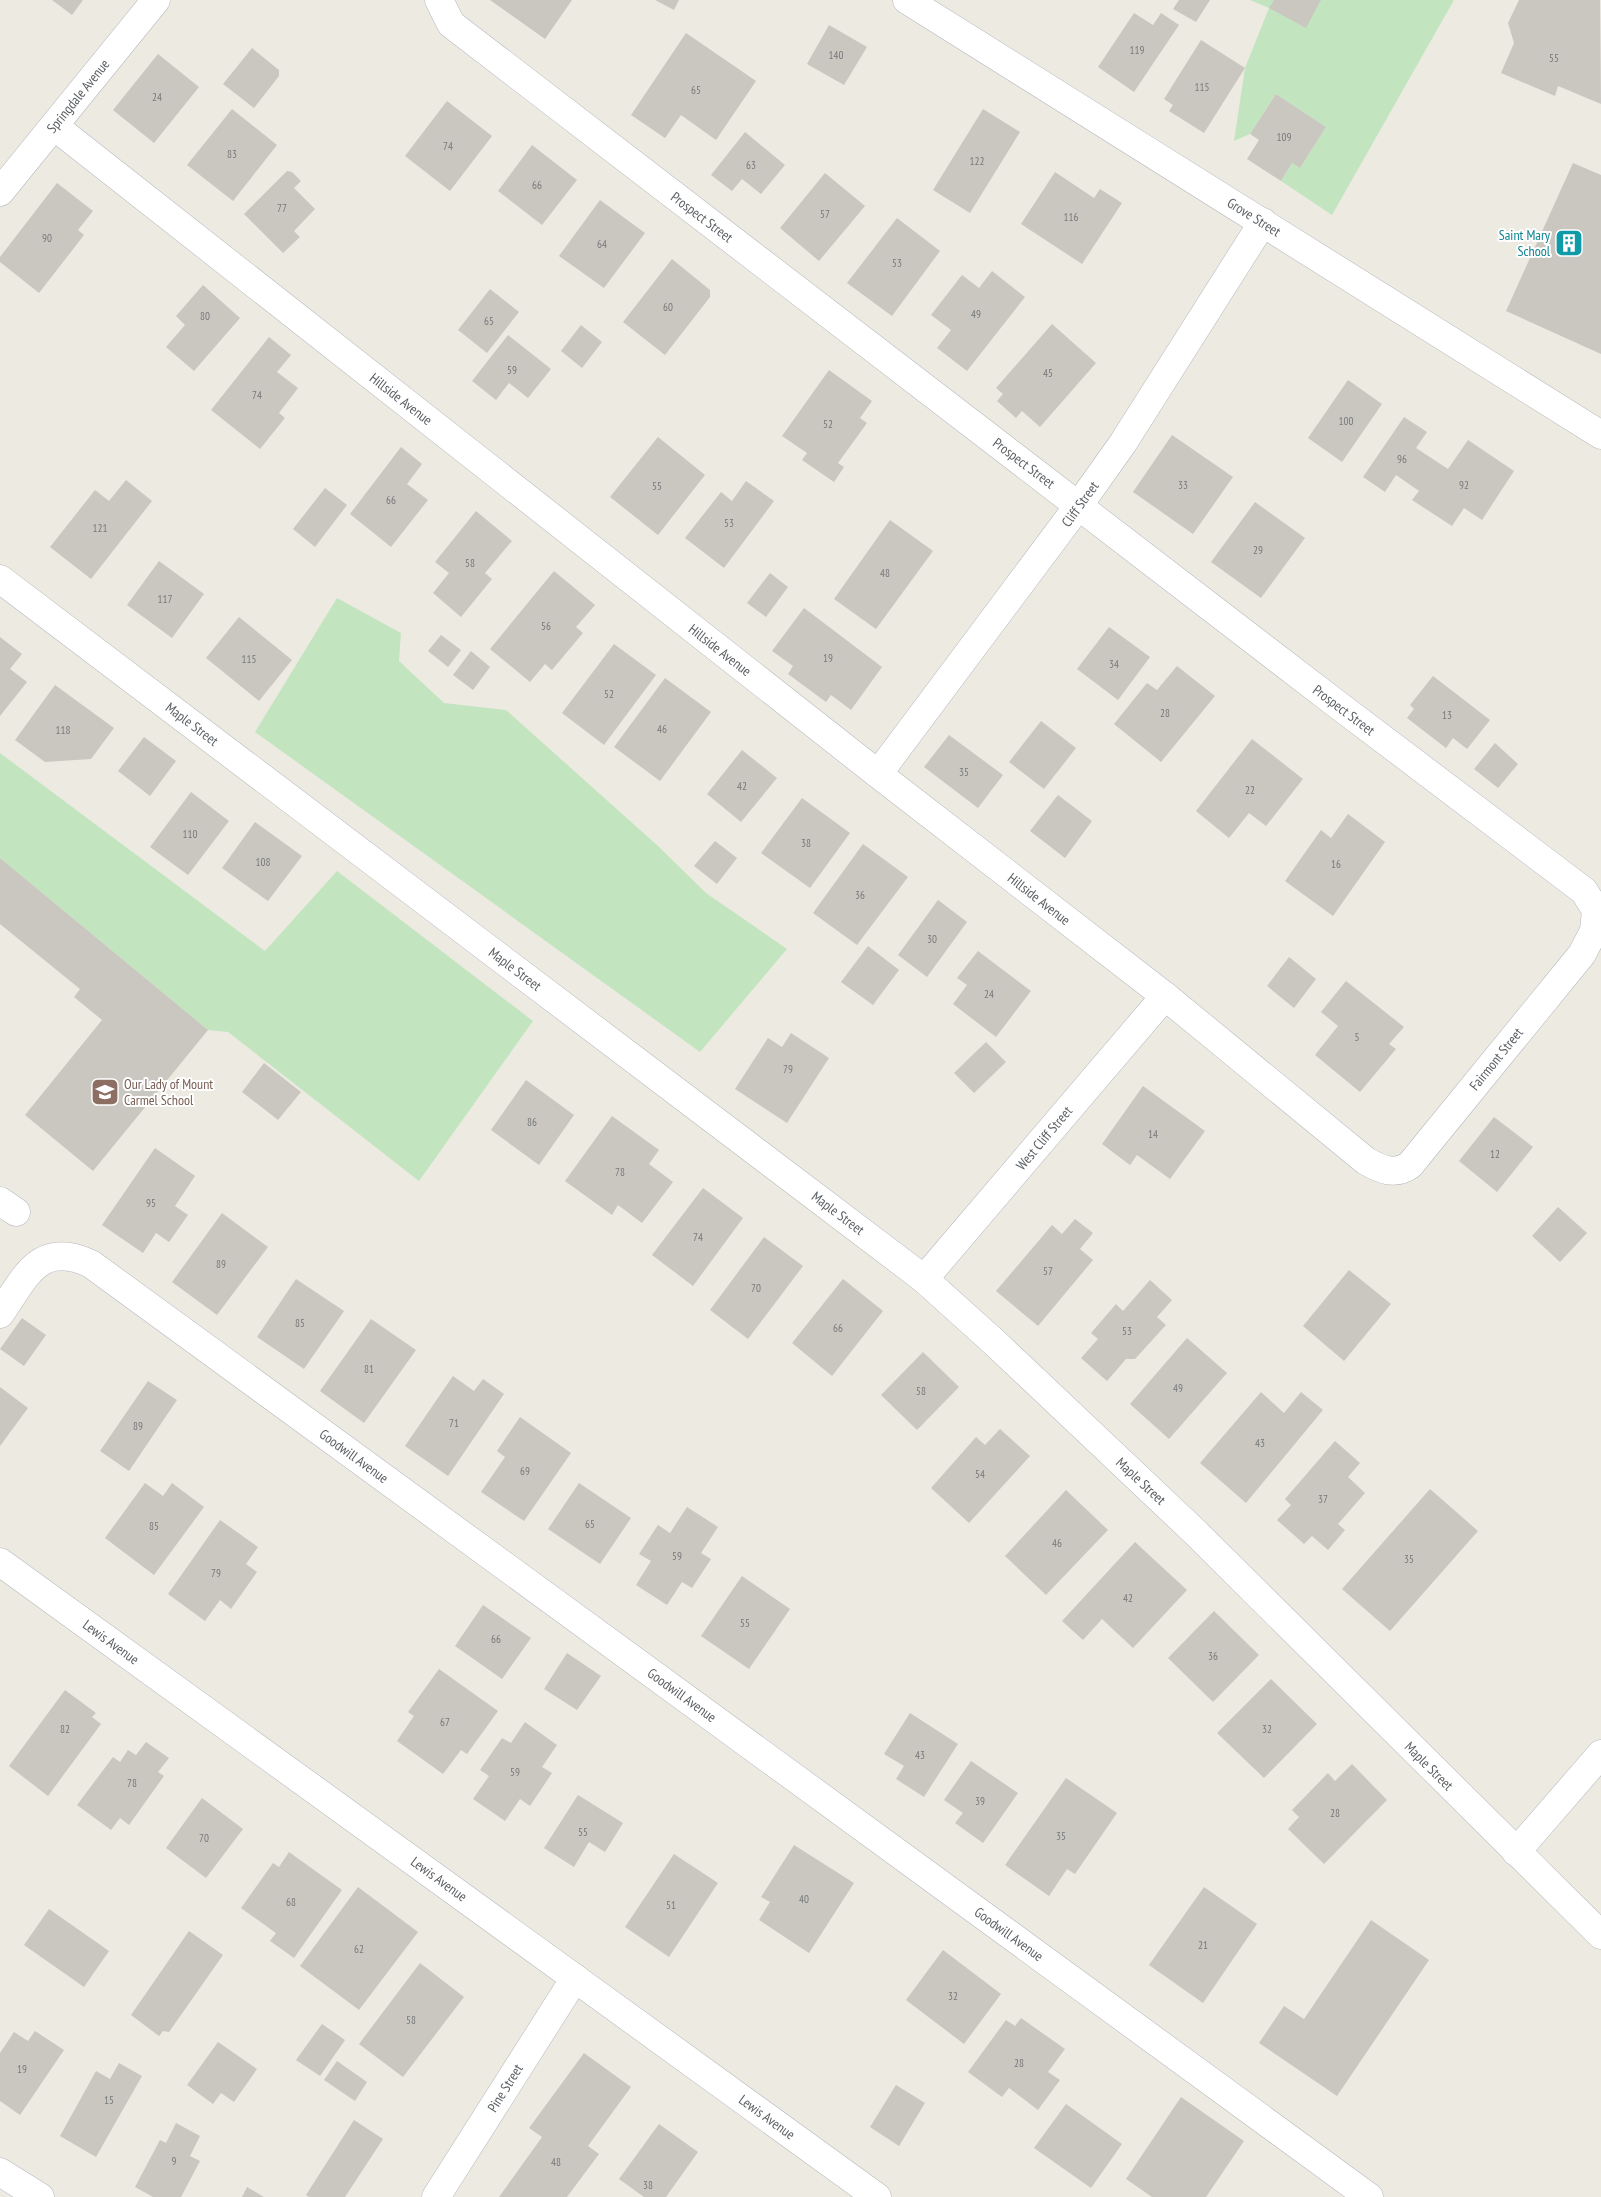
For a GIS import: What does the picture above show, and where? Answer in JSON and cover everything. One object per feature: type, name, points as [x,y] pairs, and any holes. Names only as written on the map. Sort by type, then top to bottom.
[{"type":"street","name":"Springdale Avenue","points":[[0,192],[156,0]]},
{"type":"street","name":"Prospect Street","points":[[439,0],[451,24],[1334,702],[1584,891],[1596,910],[1594,931]]},
{"type":"street","name":"Grove Street","points":[[907,0],[1601,435]]},
{"type":"street","name":"Hillside Avenue","points":[[54,126],[878,774],[1165,996],[1366,1161],[1376,1167],[1387,1170]]},
{"type":"street","name":"Cliff Street","points":[[878,774],[1079,506],[1123,443],[1263,222]]},
{"type":"street","name":"Maple Street","points":[[0,579],[924,1279],[994,1342],[1195,1532],[1601,1935]]},
{"type":"street","name":"Fairmont Street","points":[[1387,1170],[1398,1171],[1410,1165],[1582,954],[1594,931]]},
{"type":"street","name":"West Cliff Street","points":[[924,1279],[1165,996]]},
{"type":"street","name":"Goodwill Avenue","points":[[0,1314],[34,1265],[57,1255],[69,1256],[90,1264],[1370,2197]]},
{"type":"street","name":"Lewis Avenue","points":[[0,1562],[877,2197]]},
{"type":"street","points":[[1516,1852],[1601,1754]]},
{"type":"street","name":"Pine Street","points":[[436,2197],[575,1978]]},
{"type":"street","points":[[0,2172],[40,2197]]},
{"type":"green space","points":[[1250,0],[1454,0],[1332,215],[1281,181],[1292,163],[1300,168],[1326,127],[1276,94],[1250,134],[1234,141],[1245,68],[1269,8]]},
{"type":"green space","points":[[337,598],[401,633],[399,661],[444,703],[506,710],[658,846],[706,893],[787,949],[700,1052],[255,732]]},
{"type":"green space","points":[[0,753],[265,951],[337,871],[533,1021],[419,1181],[228,1032],[208,1030],[0,858]]},
{"type":"building","points":[[52,0],[83,0],[72,15]]},
{"type":"building","points":[[490,0],[572,0],[545,39]]},
{"type":"building","points":[[655,0],[679,0],[674,10]]},
{"type":"building","points":[[1179,0],[1210,0],[1196,22],[1173,9]]},
{"type":"building","points":[[1274,0],[1321,0],[1306,28],[1269,8]]},
{"type":"building","points":[[1519,0],[1600,0],[1601,104],[1558,86],[1555,96],[1501,73],[1514,43],[1508,23]]},
{"type":"building","points":[[1134,13],[1153,25],[1161,13],[1179,25],[1134,92],[1098,67]]},
{"type":"building","points":[[829,25],[867,47],[844,85],[807,64]]},
{"type":"building","points":[[686,33],[756,81],[716,140],[681,115],[665,138],[631,115]]},
{"type":"building","points":[[1201,40],[1245,68],[1204,133],[1169,111],[1173,105],[1164,99]]},
{"type":"building","points":[[252,48],[279,70],[279,76],[254,108],[223,84]]},
{"type":"building","points":[[158,54],[199,87],[154,143],[113,110]]},
{"type":"building","points":[[1276,94],[1326,127],[1300,168],[1292,163],[1281,181],[1247,159],[1259,140],[1250,134]]},
{"type":"building","points":[[447,101],[492,136],[450,191],[405,156]]},
{"type":"building","points":[[232,109],[277,145],[233,201],[187,165]]},
{"type":"building","points":[[983,109],[1020,132],[970,213],[933,190]]},
{"type":"building","points":[[745,132],[785,165],[761,194],[742,179],[732,191],[711,175]]},
{"type":"building","points":[[532,145],[577,180],[542,225],[498,191]]},
{"type":"building","name":"Saint Mary School","points":[[1573,163],[1601,175],[1601,354],[1506,311]]},
{"type":"building","points":[[287,171],[292,172],[301,181],[294,188],[315,209],[294,231],[300,237],[283,253],[244,214]]},
{"type":"building","points":[[1055,172],[1094,198],[1100,189],[1122,203],[1082,264],[1021,224]]},
{"type":"building","points":[[825,173],[865,206],[819,261],[780,228]]},
{"type":"building","points":[[57,183],[93,211],[78,230],[84,235],[39,293],[0,262],[0,257]]},
{"type":"building","points":[[600,200],[645,233],[604,288],[559,256]]},
{"type":"building","points":[[897,218],[940,251],[892,316],[847,283]]},
{"type":"building","points":[[672,259],[710,290],[710,297],[665,355],[623,322]]},
{"type":"building","points":[[992,271],[1025,297],[967,371],[937,348],[951,330],[931,315],[962,275],[979,288]]},
{"type":"building","points":[[203,285],[240,318],[194,371],[166,347],[185,325],[176,316]]},
{"type":"building","points":[[490,289],[519,312],[487,353],[458,330]]},
{"type":"building","points":[[1052,324],[1096,363],[1040,427],[1022,411],[1016,418],[997,401],[1003,394],[996,388]]},
{"type":"building","points":[[581,325],[602,342],[582,368],[561,351]]},
{"type":"building","points":[[508,335],[551,369],[528,398],[509,383],[496,400],[472,381]]},
{"type":"building","points":[[269,337],[291,355],[277,372],[298,388],[279,413],[285,418],[260,449],[211,410]]},
{"type":"building","points":[[829,370],[872,401],[860,418],[867,423],[838,463],[844,467],[834,482],[802,460],[807,453],[782,436]]},
{"type":"building","points":[[1348,380],[1382,404],[1342,462],[1308,438]]},
{"type":"building","points":[[1404,417],[1427,432],[1416,448],[1448,469],[1468,440],[1514,471],[1482,520],[1464,508],[1452,526],[1412,500],[1419,491],[1396,475],[1385,492],[1363,477]]},
{"type":"building","points":[[1172,435],[1233,477],[1193,534],[1133,492]]},
{"type":"building","points":[[658,437],[705,475],[658,535],[610,497]]},
{"type":"building","points":[[401,447],[422,464],[407,484],[428,500],[391,547],[350,514]]},
{"type":"building","points":[[126,480],[152,501],[91,579],[50,547],[95,490],[109,501]]},
{"type":"building","points":[[746,481],[774,501],[724,568],[685,538],[721,492],[732,501]]},
{"type":"building","points":[[325,488],[347,505],[315,547],[293,529]]},
{"type":"building","points":[[1255,502],[1305,538],[1261,598],[1211,562]]},
{"type":"building","points":[[476,511],[512,541],[485,573],[492,579],[461,617],[433,593],[449,573],[435,562]]},
{"type":"building","points":[[890,520],[933,551],[876,629],[834,599]]},
{"type":"building","points":[[159,561],[204,594],[172,638],[127,605]]},
{"type":"building","points":[[554,571],[595,605],[576,627],[583,633],[552,670],[545,664],[530,682],[490,649]]},
{"type":"building","points":[[770,573],[788,587],[766,617],[747,603]]},
{"type":"building","points":[[804,608],[882,667],[851,710],[831,695],[826,702],[788,674],[793,666],[772,651]]},
{"type":"building","points":[[239,617],[292,660],[259,701],[206,658]]},
{"type":"building","points":[[1109,627],[1150,657],[1118,700],[1077,669]]},
{"type":"building","points":[[441,635],[461,650],[448,667],[428,651]]},
{"type":"building","points":[[0,637],[22,654],[10,669],[27,682],[0,716]]},
{"type":"building","points":[[614,644],[656,675],[604,745],[562,713]]},
{"type":"building","points":[[471,651],[490,667],[473,690],[453,675]]},
{"type":"building","points":[[1177,666],[1215,696],[1161,762],[1114,724],[1147,683],[1157,690]]},
{"type":"building","points":[[1433,676],[1490,720],[1467,749],[1453,738],[1446,748],[1407,718],[1414,709],[1410,705]]},
{"type":"building","points":[[665,678],[711,712],[660,781],[614,747]]},
{"type":"building","points":[[55,685],[114,728],[91,759],[45,762],[15,740]]},
{"type":"building","points":[[1041,721],[1076,748],[1044,789],[1009,762]]},
{"type":"building","points":[[949,735],[1003,775],[978,808],[924,767]]},
{"type":"building","points":[[144,737],[176,761],[150,796],[118,771]]},
{"type":"building","points":[[1252,739],[1303,779],[1266,826],[1249,813],[1229,838],[1196,811]]},
{"type":"building","points":[[1495,743],[1518,764],[1498,788],[1474,769]]},
{"type":"building","points":[[742,750],[777,778],[741,822],[707,794]]},
{"type":"building","points":[[191,792],[229,821],[188,875],[150,847]]},
{"type":"building","points":[[1058,795],[1092,821],[1065,858],[1030,831]]},
{"type":"building","points":[[802,798],[850,833],[810,888],[761,853]]},
{"type":"building","points":[[1348,814],[1385,842],[1333,916],[1285,881],[1321,830],[1331,838]]},
{"type":"building","points":[[255,822],[302,856],[268,901],[222,868]]},
{"type":"building","points":[[715,841],[737,858],[717,884],[694,866]]},
{"type":"building","points":[[863,844],[908,877],[857,945],[813,913]]},
{"type":"building","points":[[0,858],[208,1030],[93,1171],[25,1115],[102,1020],[74,997],[80,989],[0,924]]},
{"type":"building","points":[[938,900],[967,922],[927,977],[898,955]]},
{"type":"building","points":[[868,946],[899,970],[873,1005],[841,982]]},
{"type":"building","points":[[978,951],[1031,991],[996,1037],[953,1004],[967,985],[957,978]]},
{"type":"building","points":[[1289,957],[1316,979],[1294,1008],[1267,986]]},
{"type":"building","points":[[1346,981],[1404,1027],[1389,1044],[1396,1049],[1360,1092],[1315,1055],[1338,1026],[1321,1012]]},
{"type":"building","points":[[791,1033],[829,1058],[787,1123],[735,1089],[768,1038],[782,1047]]},
{"type":"building","points":[[986,1042],[1006,1062],[974,1093],[954,1073]]},
{"type":"building","points":[[264,1063],[301,1092],[278,1120],[242,1092]]},
{"type":"building","points":[[526,1080],[574,1115],[539,1165],[491,1130]]},
{"type":"building","points":[[1143,1086],[1205,1131],[1170,1179],[1137,1155],[1130,1165],[1102,1144]]},
{"type":"building","points":[[612,1116],[659,1150],[649,1164],[673,1182],[642,1223],[618,1205],[612,1215],[565,1181]]},
{"type":"building","points":[[1494,1117],[1533,1147],[1497,1192],[1459,1161]]},
{"type":"building","points":[[155,1148],[195,1176],[175,1206],[188,1215],[169,1242],[156,1233],[143,1253],[102,1225]]},
{"type":"building","points":[[703,1188],[743,1218],[693,1286],[652,1255]]},
{"type":"building","points":[[1558,1207],[1587,1233],[1560,1262],[1532,1236]]},
{"type":"building","points":[[222,1213],[268,1247],[217,1315],[172,1282]]},
{"type":"building","points":[[1075,1219],[1093,1233],[1080,1249],[1093,1260],[1038,1326],[996,1291],[1052,1225],[1062,1234]]},
{"type":"building","points":[[764,1237],[803,1266],[748,1339],[710,1310]]},
{"type":"building","points":[[1349,1270],[1391,1304],[1344,1361],[1303,1326]]},
{"type":"building","points":[[296,1279],[344,1311],[304,1369],[257,1337]]},
{"type":"building","points":[[843,1279],[883,1311],[832,1376],[792,1343]]},
{"type":"building","points":[[1150,1280],[1172,1300],[1157,1317],[1166,1325],[1135,1359],[1126,1359],[1107,1381],[1081,1358],[1098,1339],[1091,1333],[1116,1304],[1123,1311]]},
{"type":"building","points":[[22,1318],[46,1335],[24,1366],[0,1349]]},
{"type":"building","points":[[371,1319],[416,1350],[364,1423],[320,1391]]},
{"type":"building","points":[[1187,1338],[1227,1373],[1169,1439],[1130,1404]]},
{"type":"building","points":[[923,1352],[959,1387],[917,1430],[881,1395]]},
{"type":"building","points":[[453,1376],[474,1391],[483,1379],[504,1394],[448,1476],[405,1446]]},
{"type":"building","points":[[148,1381],[177,1400],[129,1471],[100,1451]]},
{"type":"building","points":[[0,1387],[28,1408],[0,1446]]},
{"type":"building","points":[[1261,1392],[1284,1413],[1301,1392],[1323,1410],[1246,1503],[1200,1463]]},
{"type":"building","points":[[520,1417],[571,1453],[524,1521],[481,1492],[505,1457],[497,1451]]},
{"type":"building","points":[[1000,1429],[1030,1456],[969,1523],[931,1488],[976,1437],[985,1445]]},
{"type":"building","points":[[1335,1441],[1360,1463],[1348,1477],[1365,1493],[1338,1524],[1345,1530],[1328,1550],[1312,1536],[1304,1544],[1277,1520],[1291,1505],[1285,1499]]},
{"type":"building","points":[[145,1483],[163,1496],[172,1483],[204,1507],[154,1575],[105,1538]]},
{"type":"building","points":[[579,1483],[631,1518],[600,1564],[548,1529]]},
{"type":"building","points":[[1430,1489],[1478,1531],[1390,1631],[1342,1589]]},
{"type":"building","points":[[1066,1490],[1108,1530],[1046,1595],[1005,1556]]},
{"type":"building","points":[[687,1507],[718,1527],[701,1553],[711,1559],[692,1588],[682,1582],[667,1605],[636,1585],[651,1561],[639,1554],[658,1525],[670,1533]]},
{"type":"building","points":[[220,1520],[258,1547],[246,1564],[257,1572],[231,1609],[220,1600],[205,1621],[168,1594]]},
{"type":"building","points":[[1135,1542],[1187,1590],[1133,1648],[1102,1619],[1083,1640],[1062,1621]]},
{"type":"building","points":[[742,1576],[790,1609],[749,1669],[701,1636]]},
{"type":"building","points":[[483,1605],[531,1638],[502,1679],[455,1646]]},
{"type":"building","points":[[1214,1611],[1259,1655],[1213,1702],[1168,1658]]},
{"type":"building","points":[[567,1653],[601,1676],[577,1710],[544,1689]]},
{"type":"building","points":[[439,1669],[498,1711],[467,1754],[461,1750],[443,1774],[397,1741],[414,1716],[408,1712]]},
{"type":"building","points":[[1271,1679],[1317,1724],[1264,1778],[1217,1733]]},
{"type":"building","points":[[65,1690],[96,1713],[92,1717],[101,1724],[48,1796],[9,1766]]},
{"type":"building","points":[[910,1713],[958,1744],[924,1797],[896,1779],[904,1766],[884,1754]]},
{"type":"building","points":[[525,1722],[557,1745],[542,1767],[552,1773],[530,1806],[520,1799],[505,1821],[473,1799],[489,1776],[480,1770],[502,1738],[511,1743]]},
{"type":"building","points":[[146,1742],[169,1758],[158,1772],[164,1776],[129,1825],[120,1818],[111,1830],[77,1805],[113,1757],[120,1762],[128,1750],[136,1755]]},
{"type":"building","points":[[971,1761],[1018,1793],[983,1843],[955,1823],[963,1813],[944,1800]]},
{"type":"building","points":[[1352,1764],[1387,1800],[1324,1864],[1288,1829],[1299,1817],[1292,1810],[1328,1773],[1335,1781]]},
{"type":"building","points":[[1066,1778],[1117,1813],[1075,1874],[1067,1869],[1049,1896],[1005,1865]]},
{"type":"building","points":[[578,1795],[623,1823],[605,1852],[589,1842],[574,1867],[544,1848]]},
{"type":"building","points":[[202,1798],[243,1829],[206,1878],[166,1848]]},
{"type":"building","points":[[794,1845],[854,1883],[809,1953],[759,1920],[770,1902],[761,1897]]},
{"type":"building","points":[[289,1852],[342,1890],[294,1958],[270,1941],[276,1933],[241,1908],[273,1863],[279,1867]]},
{"type":"building","points":[[674,1854],[718,1883],[669,1957],[625,1927]]},
{"type":"building","points":[[358,1887],[418,1932],[359,2010],[300,1966]]},
{"type":"building","points":[[1204,1887],[1257,1924],[1203,2003],[1149,1965]]},
{"type":"building","points":[[49,1909],[109,1951],[84,1987],[24,1945]]},
{"type":"building","points":[[1371,1920],[1429,1960],[1337,2096],[1259,2043],[1284,2006],[1304,2019]]},
{"type":"building","points":[[189,1931],[223,1955],[169,2032],[163,2031],[159,2036],[131,2015]]},
{"type":"building","points":[[943,1950],[1001,1994],[964,2044],[906,2000]]},
{"type":"building","points":[[420,1963],[464,1997],[403,2077],[359,2044]]},
{"type":"building","points":[[1021,2018],[1065,2049],[1048,2072],[1060,2080],[1038,2110],[1009,2088],[1002,2097],[968,2072],[1006,2020],[1015,2026]]},
{"type":"building","points":[[322,2024],[345,2040],[320,2076],[296,2060]]},
{"type":"building","points":[[35,2031],[64,2050],[20,2115],[0,2101],[0,2053],[14,2032],[28,2041]]},
{"type":"building","points":[[218,2042],[257,2069],[234,2102],[221,2093],[213,2104],[187,2085]]},
{"type":"building","points":[[584,2053],[631,2087],[588,2146],[599,2154],[567,2197],[499,2197],[542,2137],[529,2128]]},
{"type":"building","points":[[337,2061],[367,2082],[355,2101],[324,2080]]},
{"type":"building","points":[[119,2063],[142,2076],[96,2157],[60,2136],[96,2071],[110,2079]]},
{"type":"building","points":[[896,2085],[925,2103],[899,2146],[870,2127]]},
{"type":"building","points":[[1181,2097],[1244,2141],[1206,2197],[1152,2197],[1126,2179]]},
{"type":"building","points":[[1066,2104],[1122,2144],[1091,2188],[1034,2148]]},
{"type":"building","points":[[354,2120],[383,2139],[345,2197],[309,2197],[306,2195]]},
{"type":"building","points":[[176,2123],[200,2136],[190,2156],[200,2161],[181,2197],[153,2197],[135,2187],[160,2140],[166,2143]]},
{"type":"building","points":[[659,2124],[698,2152],[666,2197],[644,2197],[619,2179]]},
{"type":"building","points":[[247,2187],[264,2197],[242,2197]]},
{"type":"place","name":"Saint Mary School","points":[[1569,243]]},
{"type":"place","name":"Our Lady of Mount Carmel School","points":[[105,1092]]}]
